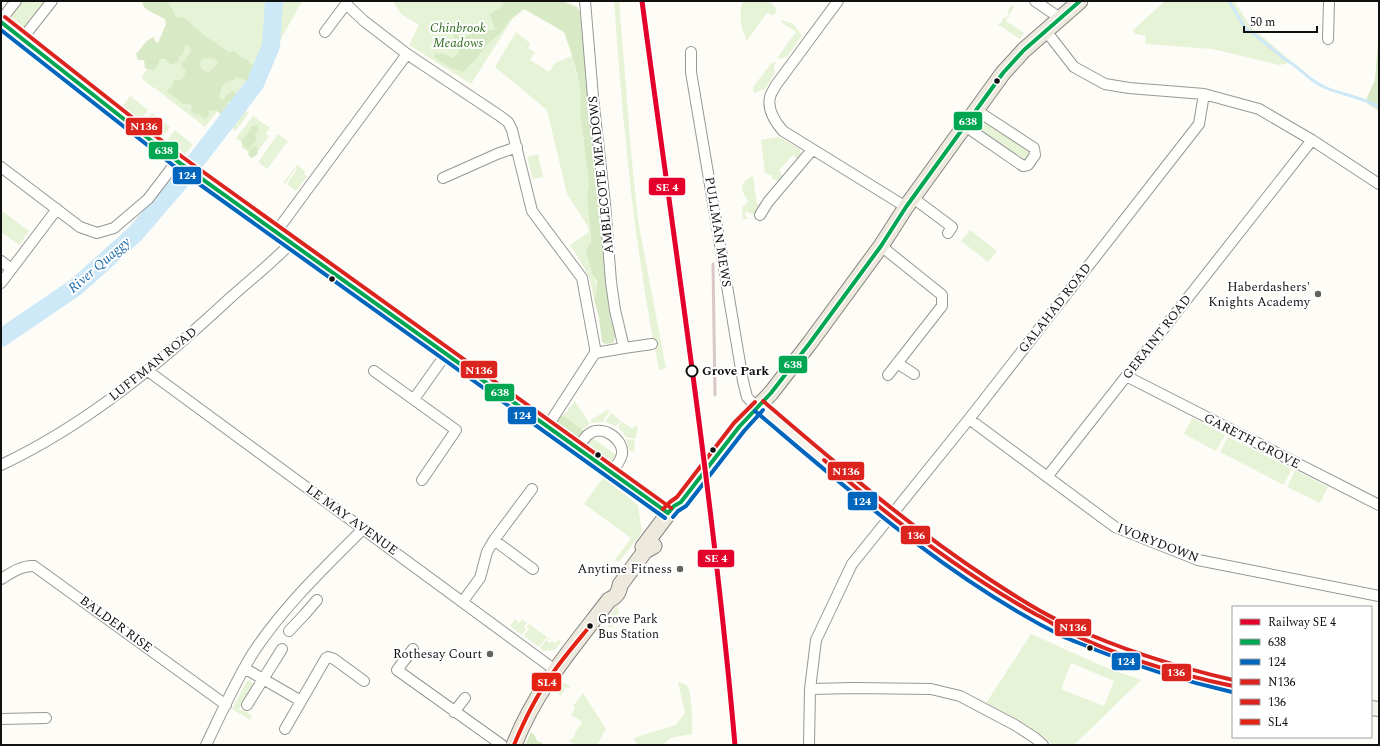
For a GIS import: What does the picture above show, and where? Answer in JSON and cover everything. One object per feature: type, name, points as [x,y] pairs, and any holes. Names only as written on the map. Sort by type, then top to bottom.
[{"type":"main road","points":[[514,745],[532,707],[555,670],[616,592],[645,551],[654,546],[669,519],[674,506],[681,502],[742,424],[771,393],[793,366],[881,246],[910,203],[1008,67],[1024,50],[1080,1]]},
{"type":"main road","points":[[1,21],[177,161],[611,473],[669,519]]},
{"type":"main road","points":[[758,407],[873,502],[951,561],[1023,608],[1066,631],[1120,653],[1165,669],[1232,686]]},
{"type":"street","points":[[1,21],[16,1]]},
{"type":"street","points":[[22,39],[52,1]]},
{"type":"street","name":"AMBLECOTE MEADOWS","points":[[585,1],[593,98],[615,310],[624,348]]},
{"type":"street","points":[[838,1],[776,85],[770,97],[772,114],[776,122],[783,131],[812,150],[850,172],[952,226]]},
{"type":"street","points":[[1035,1],[1060,18]]},
{"type":"street","points":[[1328,39],[1329,1]]},
{"type":"street","points":[[325,32],[346,3],[364,21],[407,54],[504,120],[511,127],[532,211],[582,278],[594,338],[595,353],[547,427]]},
{"type":"street","points":[[1046,31],[1074,67],[1105,84],[1129,88],[1204,94],[1259,109],[1312,140],[1379,184]]},
{"type":"street","name":"PULLMAN MEWS","points":[[691,52],[691,72],[741,366],[747,397],[758,407]]},
{"type":"street","points":[[276,232],[407,54]]},
{"type":"street","name":"GALAHAD ROAD","points":[[809,745],[810,689],[816,640],[852,564],[969,419],[1199,124],[1204,94]]},
{"type":"street","points":[[965,126],[1023,166],[1028,165],[1035,155],[1034,148],[976,110]]},
{"type":"street","name":"GERAINT ROAD","points":[[1046,477],[1312,140]]},
{"type":"street","points":[[443,178],[497,154],[517,147]]},
{"type":"street","points":[[760,215],[768,202],[812,150]]},
{"type":"street","points":[[1,167],[80,227],[97,233],[114,228],[148,199],[177,161]]},
{"type":"street","points":[[1,283],[57,210]]},
{"type":"street","name":"LUFFMAN ROAD","points":[[1,465],[19,457],[78,423],[124,390],[189,336],[290,243]]},
{"type":"street","points":[[881,246],[946,295],[942,306],[888,376]]},
{"type":"street","points":[[1,261],[11,269]]},
{"type":"street","points":[[595,353],[652,344]]},
{"type":"street","points":[[414,399],[446,354]]},
{"type":"street","points":[[897,363],[914,374]]},
{"type":"street","points":[[374,370],[456,430],[422,480]]},
{"type":"street","name":"LE MAY AVENUE","points":[[148,371],[364,528],[555,670]]},
{"type":"street","name":"GARETH GROVE","points":[[1126,376],[1379,505]]},
{"type":"street","name":"IVORYDOWN","points":[[969,419],[1115,527],[1198,560],[1379,596]]},
{"type":"street","points":[[578,449],[588,434],[593,432],[603,432],[612,436],[620,444],[622,454],[611,473]]},
{"type":"street","points":[[463,601],[480,578],[487,552],[494,540],[532,489]]},
{"type":"street","points":[[206,745],[244,668],[271,629],[291,604],[364,528]]},
{"type":"street","points":[[494,540],[534,569]]},
{"type":"street","name":"BALDER RISE","points":[[1,579],[20,568],[34,566],[226,705]]},
{"type":"street","points":[[289,630],[317,600]]},
{"type":"street","points":[[291,604],[305,614]]},
{"type":"street","points":[[247,705],[282,648]]},
{"type":"street","points":[[413,649],[397,670],[502,745]]},
{"type":"street","points":[[285,729],[328,657],[334,659],[364,681]]},
{"type":"street","points":[[244,668],[262,680],[301,701]]},
{"type":"street","points":[[810,689],[931,689],[960,696],[1015,726],[1035,738],[1043,745]]},
{"type":"street","points":[[454,712],[465,698]]},
{"type":"street","points":[[1,719],[46,718]]},
{"type":"green space","points":[[20,1],[48,1],[25,30],[8,16]]},
{"type":"green space","points":[[142,1],[167,1],[175,16],[178,18],[183,17],[205,36],[230,53],[232,51],[237,53],[256,67],[257,77],[254,83],[248,83],[236,77],[234,80],[228,81],[222,86],[219,98],[223,100],[227,94],[233,91],[237,94],[235,99],[227,104],[232,109],[230,114],[225,118],[216,110],[213,111],[208,109],[209,116],[204,119],[199,114],[197,115],[191,111],[192,106],[190,104],[183,104],[167,91],[172,86],[174,80],[183,79],[186,70],[181,66],[191,52],[190,47],[185,45],[183,54],[179,56],[179,61],[172,65],[167,62],[166,59],[159,59],[159,64],[153,71],[145,68],[144,60],[138,60],[136,54],[148,40],[154,37],[155,41],[158,43],[166,24],[165,19],[144,7]],"holes":[[[212,58],[216,60],[218,64],[209,72],[204,71],[201,67],[199,67],[200,62],[203,59]]]},
{"type":"green space","points":[[148,1],[302,1],[259,79],[249,77],[231,101],[227,99],[205,127],[156,89],[159,85],[155,89],[141,78],[179,26]]},
{"type":"green space","name":"Chinbrook Meadows","points":[[393,1],[550,1],[522,4],[471,84],[409,45],[419,25],[401,14]]},
{"type":"green space","points":[[505,1],[562,1],[577,7],[580,12],[592,145],[603,224],[604,260],[609,307],[615,335],[613,343],[605,344],[602,342],[599,318],[594,299],[597,281],[593,276],[586,250],[591,242],[587,196],[589,184],[580,112],[581,102],[579,81],[564,32],[524,9],[509,21],[500,33],[463,72],[451,68],[434,57],[436,53],[444,54],[453,58],[459,52],[453,33],[462,38],[480,29],[495,30],[490,14],[501,7]]},
{"type":"green space","points":[[614,1],[619,1],[638,220],[666,368],[659,370],[650,324],[630,186]]},
{"type":"green space","points":[[743,1],[770,1],[777,10],[773,16],[767,13],[747,41],[741,22],[741,6]]},
{"type":"green space","points":[[1165,1],[1234,1],[1251,27],[1291,61],[1279,65],[1212,49],[1145,44],[1146,36],[1135,34],[1133,30]]},
{"type":"green space","points":[[1011,5],[1014,7],[1006,21],[1024,33],[1020,39],[997,24],[1000,24],[1004,17],[1006,18],[1009,14],[1007,12]]},
{"type":"green space","points":[[782,20],[793,24],[802,35],[787,57],[779,59],[777,58],[796,32],[781,22]]},
{"type":"green space","points":[[1379,29],[1379,111],[1365,102],[1375,80]]},
{"type":"green space","points":[[516,32],[531,44],[528,48],[535,52],[530,60],[549,72],[555,63],[572,56],[580,90],[580,112],[589,184],[587,196],[593,276],[596,281],[596,293],[594,299],[590,280],[570,245],[589,232],[587,225],[567,194],[547,110],[495,67]]},
{"type":"green space","points":[[774,61],[776,63],[774,66],[775,73],[765,89],[754,93],[753,87]]},
{"type":"green space","points":[[130,96],[148,110],[140,120],[122,107]]},
{"type":"green space","points":[[241,108],[249,113],[237,129],[234,131],[234,129],[230,127],[221,138],[219,136]]},
{"type":"green space","points":[[152,113],[170,127],[162,137],[144,123]]},
{"type":"green space","points":[[253,116],[270,128],[265,134],[269,136],[254,156],[241,147],[243,143],[236,138]]},
{"type":"green space","points":[[983,120],[1032,152],[1026,162],[977,129]]},
{"type":"green space","points":[[258,125],[259,129],[255,135],[257,140],[248,150],[243,146],[241,140],[246,136],[251,127]]},
{"type":"green space","points":[[175,130],[193,145],[185,154],[167,140]]},
{"type":"green space","points":[[278,134],[288,141],[267,169],[258,162]]},
{"type":"green space","points":[[779,137],[800,149],[801,154],[797,159],[793,155],[779,170],[783,177],[780,181],[777,181],[771,178],[773,176],[765,173],[761,140]]},
{"type":"green space","points":[[255,146],[259,149],[257,151],[258,154],[252,158],[248,154],[249,151]]},
{"type":"green space","points":[[538,154],[543,177],[533,179],[527,157]]},
{"type":"green space","points":[[297,165],[305,171],[304,174],[307,176],[296,191],[287,184],[297,169],[296,168],[285,184],[283,183]]},
{"type":"green space","points":[[753,176],[757,204],[764,203],[756,216],[746,211],[745,215],[748,219],[743,219],[742,208],[748,201],[743,193],[742,187],[748,178]]},
{"type":"green space","points":[[1,210],[29,231],[19,245],[1,232]]},
{"type":"green space","points":[[970,230],[997,251],[988,262],[961,241]]},
{"type":"green space","points":[[575,401],[590,424],[581,430],[563,416]]},
{"type":"green space","points":[[607,410],[610,410],[603,422],[591,423],[591,420]]},
{"type":"green space","points":[[611,413],[621,421],[616,426],[605,422]]},
{"type":"green space","points":[[562,415],[587,433],[582,440],[556,422]]},
{"type":"green space","points":[[1192,418],[1225,435],[1216,451],[1184,434]]},
{"type":"green space","points":[[622,422],[632,428],[635,425],[638,428],[635,439],[626,437],[618,427]]},
{"type":"green space","points":[[591,437],[619,457],[614,464],[586,444]]},
{"type":"green space","points":[[1228,437],[1292,469],[1284,485],[1220,452]]},
{"type":"green space","points":[[626,439],[635,441],[634,452],[629,451]]},
{"type":"green space","points":[[1295,470],[1328,487],[1320,503],[1287,487]]},
{"type":"green space","points":[[603,478],[638,505],[642,532],[620,561],[614,561],[631,538],[584,504]]},
{"type":"green space","points":[[618,605],[619,617],[611,618],[613,628],[611,628],[604,623]]},
{"type":"green space","points":[[515,619],[519,623],[522,619],[527,623],[524,627],[526,629],[522,635],[510,626]]},
{"type":"green space","points":[[529,624],[551,641],[546,638],[539,647],[524,636],[529,629],[526,627]]},
{"type":"green space","points":[[1031,634],[1105,667],[1141,680],[1074,745],[1053,745],[1029,727],[986,703]],"holes":[[[1071,663],[1114,681],[1104,706],[1061,689]]]},
{"type":"green space","points":[[546,640],[550,643],[552,641],[556,643],[558,640],[561,642],[555,650],[544,651],[540,648]]},
{"type":"green space","points":[[247,681],[253,683],[239,709],[248,712],[252,716],[250,720],[232,709]]},
{"type":"green space","points":[[560,681],[570,686],[569,689],[566,687],[561,696],[554,691]]},
{"type":"green space","points":[[678,682],[685,684],[689,690],[692,709],[692,734],[670,738],[663,745],[638,745],[633,738],[676,725],[685,713]]},
{"type":"green space","points":[[583,693],[606,729],[597,745],[576,745],[569,741],[573,739],[576,733],[575,732],[583,722],[571,715],[575,707],[573,706]]},
{"type":"green space","points":[[531,732],[537,741],[543,745],[525,745]]},
{"type":"waterway","name":"River Quaggy","points":[[195,162],[255,84],[271,46],[274,1]]},
{"type":"waterway","points":[[1229,1],[1246,30],[1249,30],[1314,81],[1331,90],[1366,101],[1379,107]]},
{"type":"waterway","name":"River Quaggy","points":[[1,338],[76,287],[135,234],[184,177]]},
{"type":"railway","points":[[713,264],[715,395]]},
{"type":"transit line","points":[[642,1],[705,466],[735,745]]},
{"type":"transit line","name":"638","points":[[668,513],[674,506],[681,502],[739,427],[771,393],[809,344],[881,246],[906,207],[1003,73],[1024,50],[1080,1]]},
{"type":"transit line","name":"N136","points":[[5,17],[181,156],[671,508]]},
{"type":"transit line","name":"638","points":[[1,22],[177,161],[668,513]]},
{"type":"transit line","name":"124","points":[[1,30],[174,166],[665,518]]},
{"type":"transit line","name":"N136","points":[[763,401],[845,471],[901,516],[959,559],[1028,604],[1059,621],[1110,643],[1171,664],[1232,680]]},
{"type":"transit line","name":"N136","points":[[663,509],[677,497],[734,423],[755,402]]},
{"type":"transit line","name":"124","points":[[673,517],[678,511],[686,506],[744,431],[763,410]]},
{"type":"transit line","name":"124","points":[[755,411],[902,532],[980,588],[1020,613],[1062,636],[1129,663],[1163,674],[1232,692]]},
{"type":"transit line","name":"136","points":[[824,460],[874,503],[926,543],[981,581],[1060,628],[1125,656],[1168,670],[1232,686]]},
{"type":"transit line","name":"SL4","points":[[514,745],[539,693],[564,657],[590,626]]},
{"type":"place","name":"Haberdashers' Knights Academy","points":[[1318,294]]},
{"type":"place","name":"Grove Park","points":[[692,371]]},
{"type":"place","name":"Anytime Fitness","points":[[680,569]]},
{"type":"place","name":"Grove Park Bus Station","points":[[590,626]]},
{"type":"place","name":"Rothesay Court","points":[[490,654]]}]
